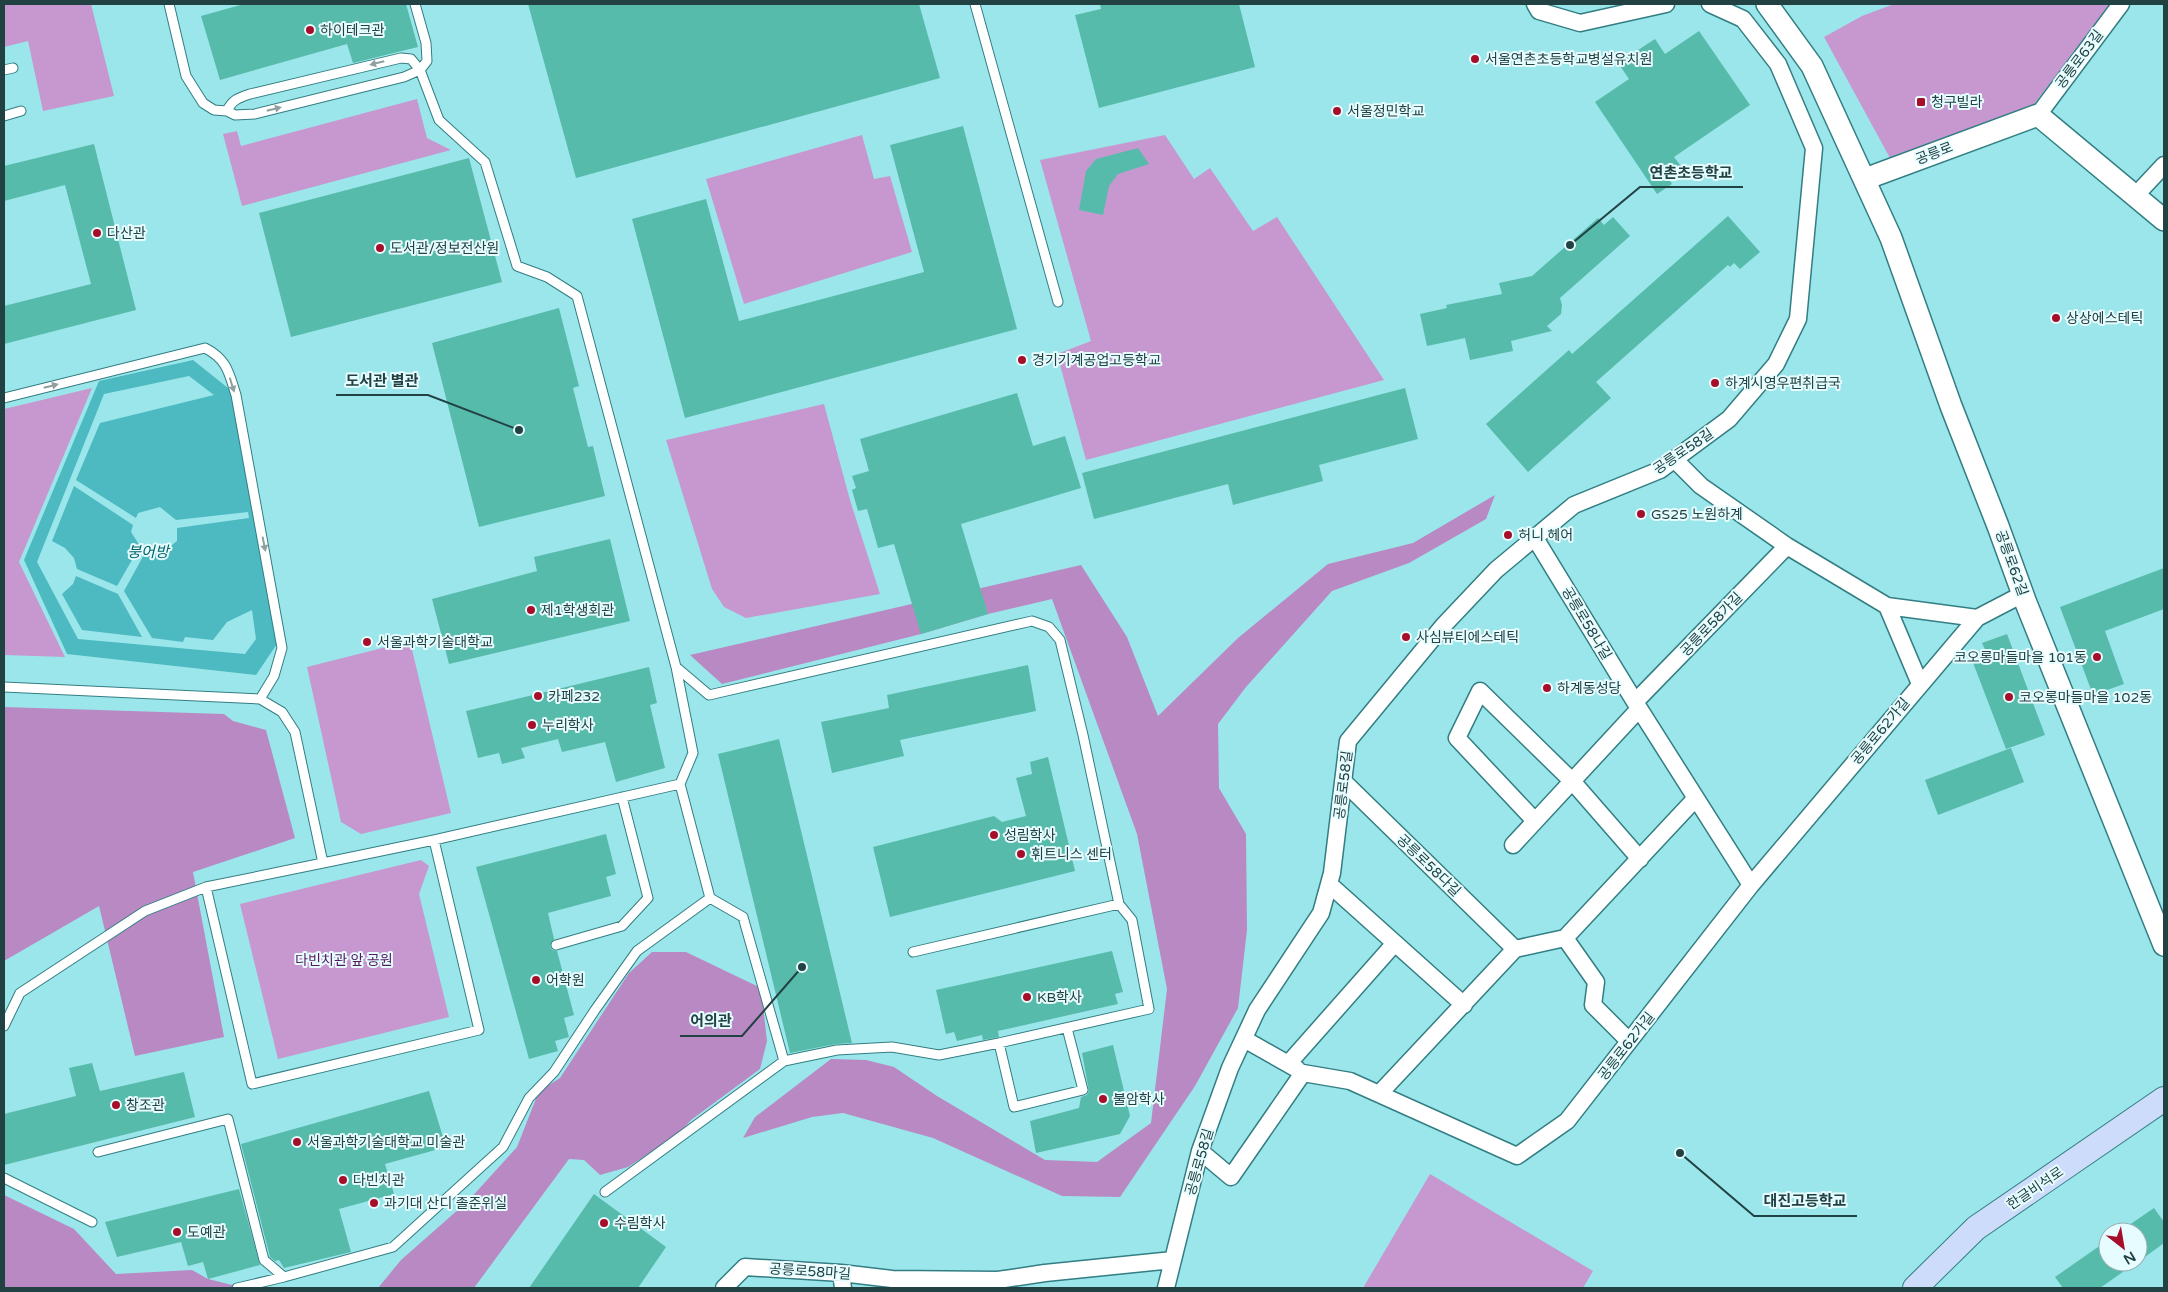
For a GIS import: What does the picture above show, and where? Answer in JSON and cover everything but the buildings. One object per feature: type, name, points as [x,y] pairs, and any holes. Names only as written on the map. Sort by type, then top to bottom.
[{"type":"main road","name":"한글비석로","points":[[1915,1288],[1976,1228],[2164,1099]]},
{"type":"street","points":[[1535,4],[1539,11],[1580,23],[1666,4]]},
{"type":"street","name":"공릉로58길","points":[[1166,1288],[1200,1151],[1230,1068],[1257,1010],[1321,914],[1332,874],[1348,741],[1442,626],[1496,570],[1574,505],[1660,470],[1729,419],[1776,364],[1798,319],[1814,148],[1778,64],[1743,19],[1710,4]]},
{"type":"street","points":[[1767,4],[1812,66],[1865,179]]},
{"type":"street","name":"공릉로63길","points":[[2038,114],[2121,4]]},
{"type":"street","points":[[2038,114],[2164,220]]},
{"type":"street","name":"공릉로","points":[[1865,179],[2038,114]]},
{"type":"street","points":[[2136,196],[2164,165]]},
{"type":"street","name":"공릉로62길","points":[[1865,179],[1891,238],[1951,406],[2023,594],[2164,945]]},
{"type":"street","points":[[1675,460],[1701,486],[1788,546],[1887,606],[1977,618]]},
{"type":"street","name":"공릉로58나길","points":[[1535,538],[1637,706],[1751,884]]},
{"type":"street","name":"공릉로58가길","points":[[1637,706],[1788,546]]},
{"type":"street","name":"공릉로62가길","points":[[1303,1073],[1350,1081],[1516,1156],[1567,1121],[1751,884],[1977,618],[2023,594]]},
{"type":"street","points":[[1887,606],[1920,684]]},
{"type":"street","points":[[1535,822],[1457,738],[1480,691],[1572,781],[1640,859]]},
{"type":"street","points":[[1513,846],[1637,706]]},
{"type":"street","name":"공릉로58다길","points":[[1343,781],[1516,949]]},
{"type":"street","points":[[1379,1094],[1516,949],[1565,938],[1696,798]]},
{"type":"street","points":[[1329,884],[1464,1005]]},
{"type":"street","points":[[1565,938],[1596,982],[1593,1005],[1629,1042]]},
{"type":"street","points":[[1288,1064],[1395,943]]},
{"type":"street","points":[[1200,1151],[1230,1177],[1303,1073],[1244,1039]]},
{"type":"street","name":"공릉로58마길","points":[[724,1288],[745,1267],[842,1280],[998,1280],[1172,1260]]},
{"type":"lane","points":[[169,4],[186,76],[202,103],[214,110],[226,111],[235,115],[255,114],[404,77],[420,70],[427,60],[426,43],[415,4]]},
{"type":"lane","points":[[975,4],[1058,302]]},
{"type":"lane","points":[[226,111],[237,98],[250,94],[401,58],[411,59],[420,70],[439,120],[485,162],[517,266],[547,276],[577,296],[676,667],[693,753],[680,784],[710,898],[743,917],[784,1061]]},
{"type":"lane","points":[[4,116],[21,111]]},
{"type":"lane","points":[[4,398],[205,348],[216,354],[227,366],[236,395],[282,648],[274,676],[260,699]]},
{"type":"lane","points":[[605,1192],[784,1061],[837,1050],[892,1047],[939,1055],[1149,1009],[1132,920],[1119,904],[1083,735],[1060,640],[1049,627],[1032,621],[708,695],[676,667]]},
{"type":"lane","points":[[4,687],[260,699],[282,712],[295,732],[323,863]]},
{"type":"lane","points":[[4,1026],[20,993],[145,911],[206,887],[434,840],[680,784]]},
{"type":"lane","points":[[556,945],[622,926],[648,898],[622,797]]},
{"type":"lane","points":[[206,887],[252,1084],[479,1030],[434,840]]},
{"type":"lane","points":[[237,1288],[393,1247],[503,1147],[529,1098],[554,1072],[637,951],[710,898]]},
{"type":"lane","points":[[913,952],[1119,904]]},
{"type":"lane","points":[[999,1043],[1014,1106],[1083,1090],[1067,1028]]},
{"type":"lane","points":[[98,1152],[228,1119],[264,1260],[284,1277]]},
{"type":"lane","points":[[4,1178],[92,1222]]},
{"type":"green space","points":[[4,4],[91,4],[114,96],[43,111],[28,41],[4,47]]},
{"type":"green space","points":[[1894,4],[2110,4],[2031,108],[1890,158],[1824,37],[1862,16]]},
{"type":"green space","points":[[417,99],[427,138],[451,150],[242,206],[223,134],[237,131],[241,146]]},
{"type":"green space","points":[[862,135],[874,179],[890,176],[912,252],[744,304],[706,179]]},
{"type":"green space","points":[[1165,135],[1194,179],[1210,168],[1253,231],[1277,217],[1384,380],[1086,460],[1057,354],[1091,341],[1040,160]]},
{"type":"green space","points":[[92,388],[19,562],[65,657],[4,655],[4,409]]},
{"type":"green space","points":[[824,404],[850,500],[880,594],[746,618],[724,607],[712,589],[666,440]]},
{"type":"green space","points":[[410,641],[451,813],[361,834],[341,822],[307,667]]},
{"type":"green space","name":"다빈치관 앞 공원","points":[[421,860],[429,866],[419,894],[449,1017],[278,1059],[240,904]]},
{"type":"green space","points":[[1430,1174],[1593,1271],[1583,1288],[1363,1288]]},
{"type":"shaded area","points":[[1495,495],[1486,519],[1409,563],[1332,591],[1246,687],[1218,724],[1219,788],[1246,834],[1247,930],[1238,1008],[1195,1086],[1120,1197],[1062,1196],[933,1138],[843,1113],[812,1117],[743,1138],[755,1117],[831,1059],[866,1060],[894,1067],[937,1096],[1045,1160],[1097,1162],[1151,1123],[1167,989],[1137,834],[1052,599],[722,684],[690,655],[1081,565],[1127,637],[1158,716],[1238,638],[1328,564],[1413,543]]},
{"type":"shaded area","points":[[4,707],[224,714],[233,721],[266,730],[295,838],[193,872],[224,1037],[135,1056],[99,906],[4,961]]},
{"type":"shaded area","points":[[652,952],[686,952],[761,988],[767,1041],[760,1069],[691,1120],[678,1135],[628,1167],[600,1175],[584,1160],[569,1159],[474,1288],[378,1288],[401,1260],[468,1201],[517,1147],[539,1091],[560,1078],[629,973]]},
{"type":"shaded area","points":[[4,1195],[74,1229],[116,1274],[192,1270],[208,1279],[244,1288],[4,1288]]},
{"type":"water","name":"붕어방","points":[[193,360],[233,392],[277,644],[256,675],[67,654],[24,560],[99,381]]},
{"type":"pier","points":[[189,376],[214,395],[100,423],[76,480],[136,518],[138,513],[160,507],[176,520],[248,512],[249,518],[177,528],[177,541],[161,554],[146,551],[124,591],[152,638],[183,642],[185,637],[213,640],[227,622],[252,610],[256,639],[245,654],[78,639],[37,562],[104,394]],"holes":[[[74,486],[133,525],[131,532],[140,546],[117,586],[77,569],[74,558],[65,548],[52,541]],[[76,576],[118,594],[142,637],[82,630],[62,594],[73,584]]]},
{"type":"place","name":"하이테크관","points":[[310,30]]},
{"type":"place","name":"서울연촌초등학교병설유치원","points":[[1475,59]]},
{"type":"place","name":"청구빌라","points":[[1921,102]]},
{"type":"place","name":"서울정민학교","points":[[1337,111]]},
{"type":"place","name":"다산관","points":[[97,233]]},
{"type":"place","name":"연촌초등학교","points":[[1570,245]]},
{"type":"place","name":"도서관/정보전산원","points":[[380,248]]},
{"type":"place","name":"상상에스테틱","points":[[2056,318]]},
{"type":"place","name":"경기기계공업고등학교","points":[[1022,360]]},
{"type":"place","name":"하계시영우편취급국","points":[[1715,383]]},
{"type":"place","name":"도서관 별관","points":[[519,430]]},
{"type":"place","name":"GS25 노원하계","points":[[1641,514]]},
{"type":"place","name":"허니 헤어","points":[[1508,535]]},
{"type":"place","name":"제1학생회관","points":[[531,610]]},
{"type":"place","name":"사심뷰티에스테틱","points":[[1406,637]]},
{"type":"place","name":"서울과학기술대학교","points":[[367,642]]},
{"type":"place","name":"코오롱마들마을 101동","points":[[2097,657]]},
{"type":"place","name":"하계동성당","points":[[1547,688]]},
{"type":"place","name":"카페232","points":[[538,696]]},
{"type":"place","name":"코오롱마들마을 102동","points":[[2009,697]]},
{"type":"place","name":"누리학사","points":[[532,725]]},
{"type":"place","name":"성림학사","points":[[994,835]]},
{"type":"place","name":"휘트니스 센터","points":[[1021,854]]},
{"type":"place","name":"어의관","points":[[802,967]]},
{"type":"place","name":"어학원","points":[[536,980]]},
{"type":"place","name":"KB학사","points":[[1027,997]]},
{"type":"place","name":"불암학사","points":[[1103,1099]]},
{"type":"place","name":"창조관","points":[[116,1105]]},
{"type":"place","name":"서울과학기술대학교 미술관","points":[[297,1142]]},
{"type":"place","name":"대진고등학교","points":[[1680,1153]]},
{"type":"place","name":"다빈치관","points":[[343,1180]]},
{"type":"place","name":"과기대 산디 졸준위실","points":[[374,1203]]},
{"type":"place","name":"수림학사","points":[[604,1223]]},
{"type":"place","name":"도예관","points":[[177,1232]]}]
